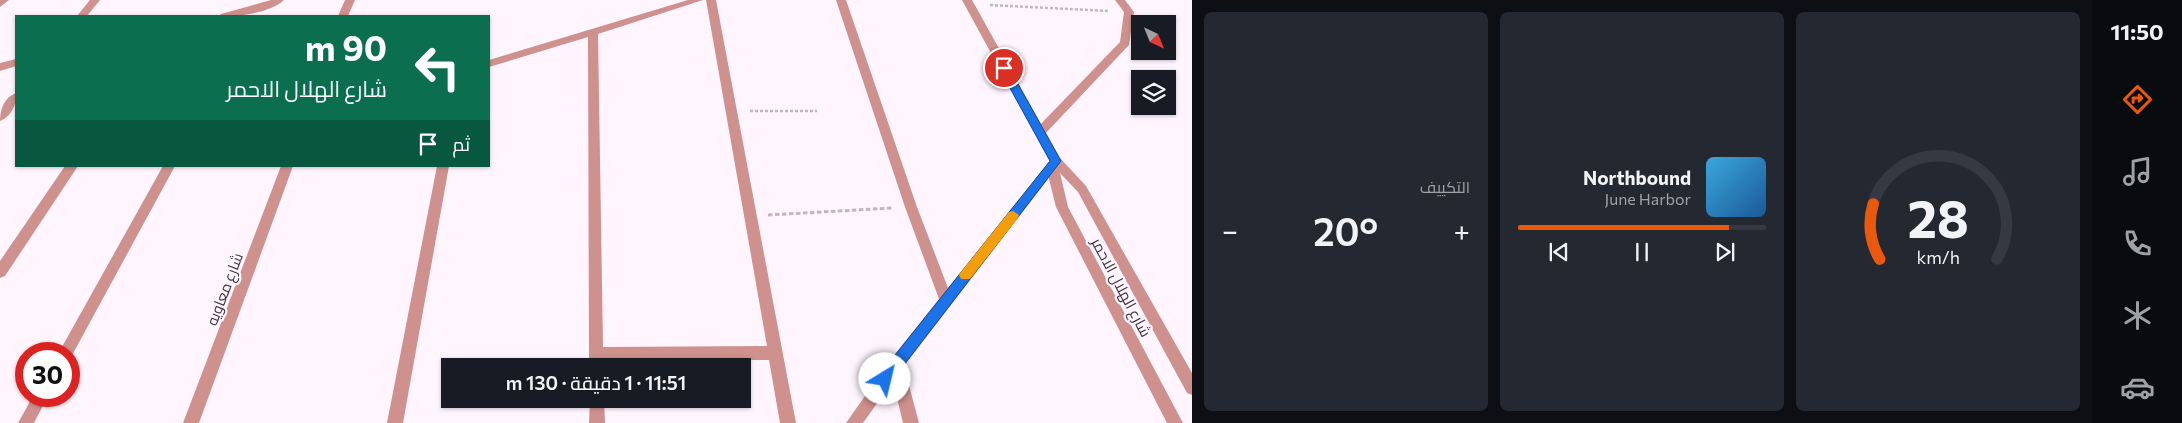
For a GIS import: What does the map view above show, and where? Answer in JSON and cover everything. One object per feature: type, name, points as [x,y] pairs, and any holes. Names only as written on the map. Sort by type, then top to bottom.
[{"type":"street","points":[[0,4],[4,0]]},
{"type":"street","points":[[83,15],[95,0]]},
{"type":"street","points":[[251,13],[258,0]]},
{"type":"street","points":[[233,15],[251,13],[279,0]]},
{"type":"street","points":[[343,15],[350,0]]},
{"type":"street","points":[[490,64],[698,0]]},
{"type":"street","points":[[712,0],[788,423]]},
{"type":"street","points":[[841,0],[911,207],[946,300]]},
{"type":"street","points":[[1040,132],[1125,43],[1129,12],[1120,0]]},
{"type":"street","name":"شارع الهلال الاحمر","points":[[968,2],[1056,161],[1082,189],[1192,388]]},
{"type":"street","points":[[593,32],[596,358]]},
{"type":"street","points":[[0,67],[15,63]]},
{"type":"street","points":[[0,117],[15,98]]},
{"type":"street","points":[[854,423],[896,364],[1056,161]]},
{"type":"street","name":"شارع الهلال الاحمر","points":[[1056,161],[1054,175],[1062,207],[1175,423]]},
{"type":"street","points":[[0,272],[71,167]]},
{"type":"street","points":[[72,342],[168,167]]},
{"type":"street","name":"شارع معاويه","points":[[190,423],[287,167]]},
{"type":"street","points":[[395,423],[443,167]]},
{"type":"street","points":[[647,358],[775,353]]},
{"type":"street","points":[[896,364],[911,423]]},
{"type":"street","points":[[26,423],[35,407]]},
{"type":"street","points":[[597,408],[597,423]]},
{"type":"path","points":[[968,2],[1129,12]]},
{"type":"path","points":[[732,111],[817,110]]},
{"type":"path","points":[[750,216],[911,207]]},
{"type":"slow traffic","points":[[965,275],[1013,215]]},
{"type":"route","points":[[885,379],[1056,161],[1004,68]]}]
